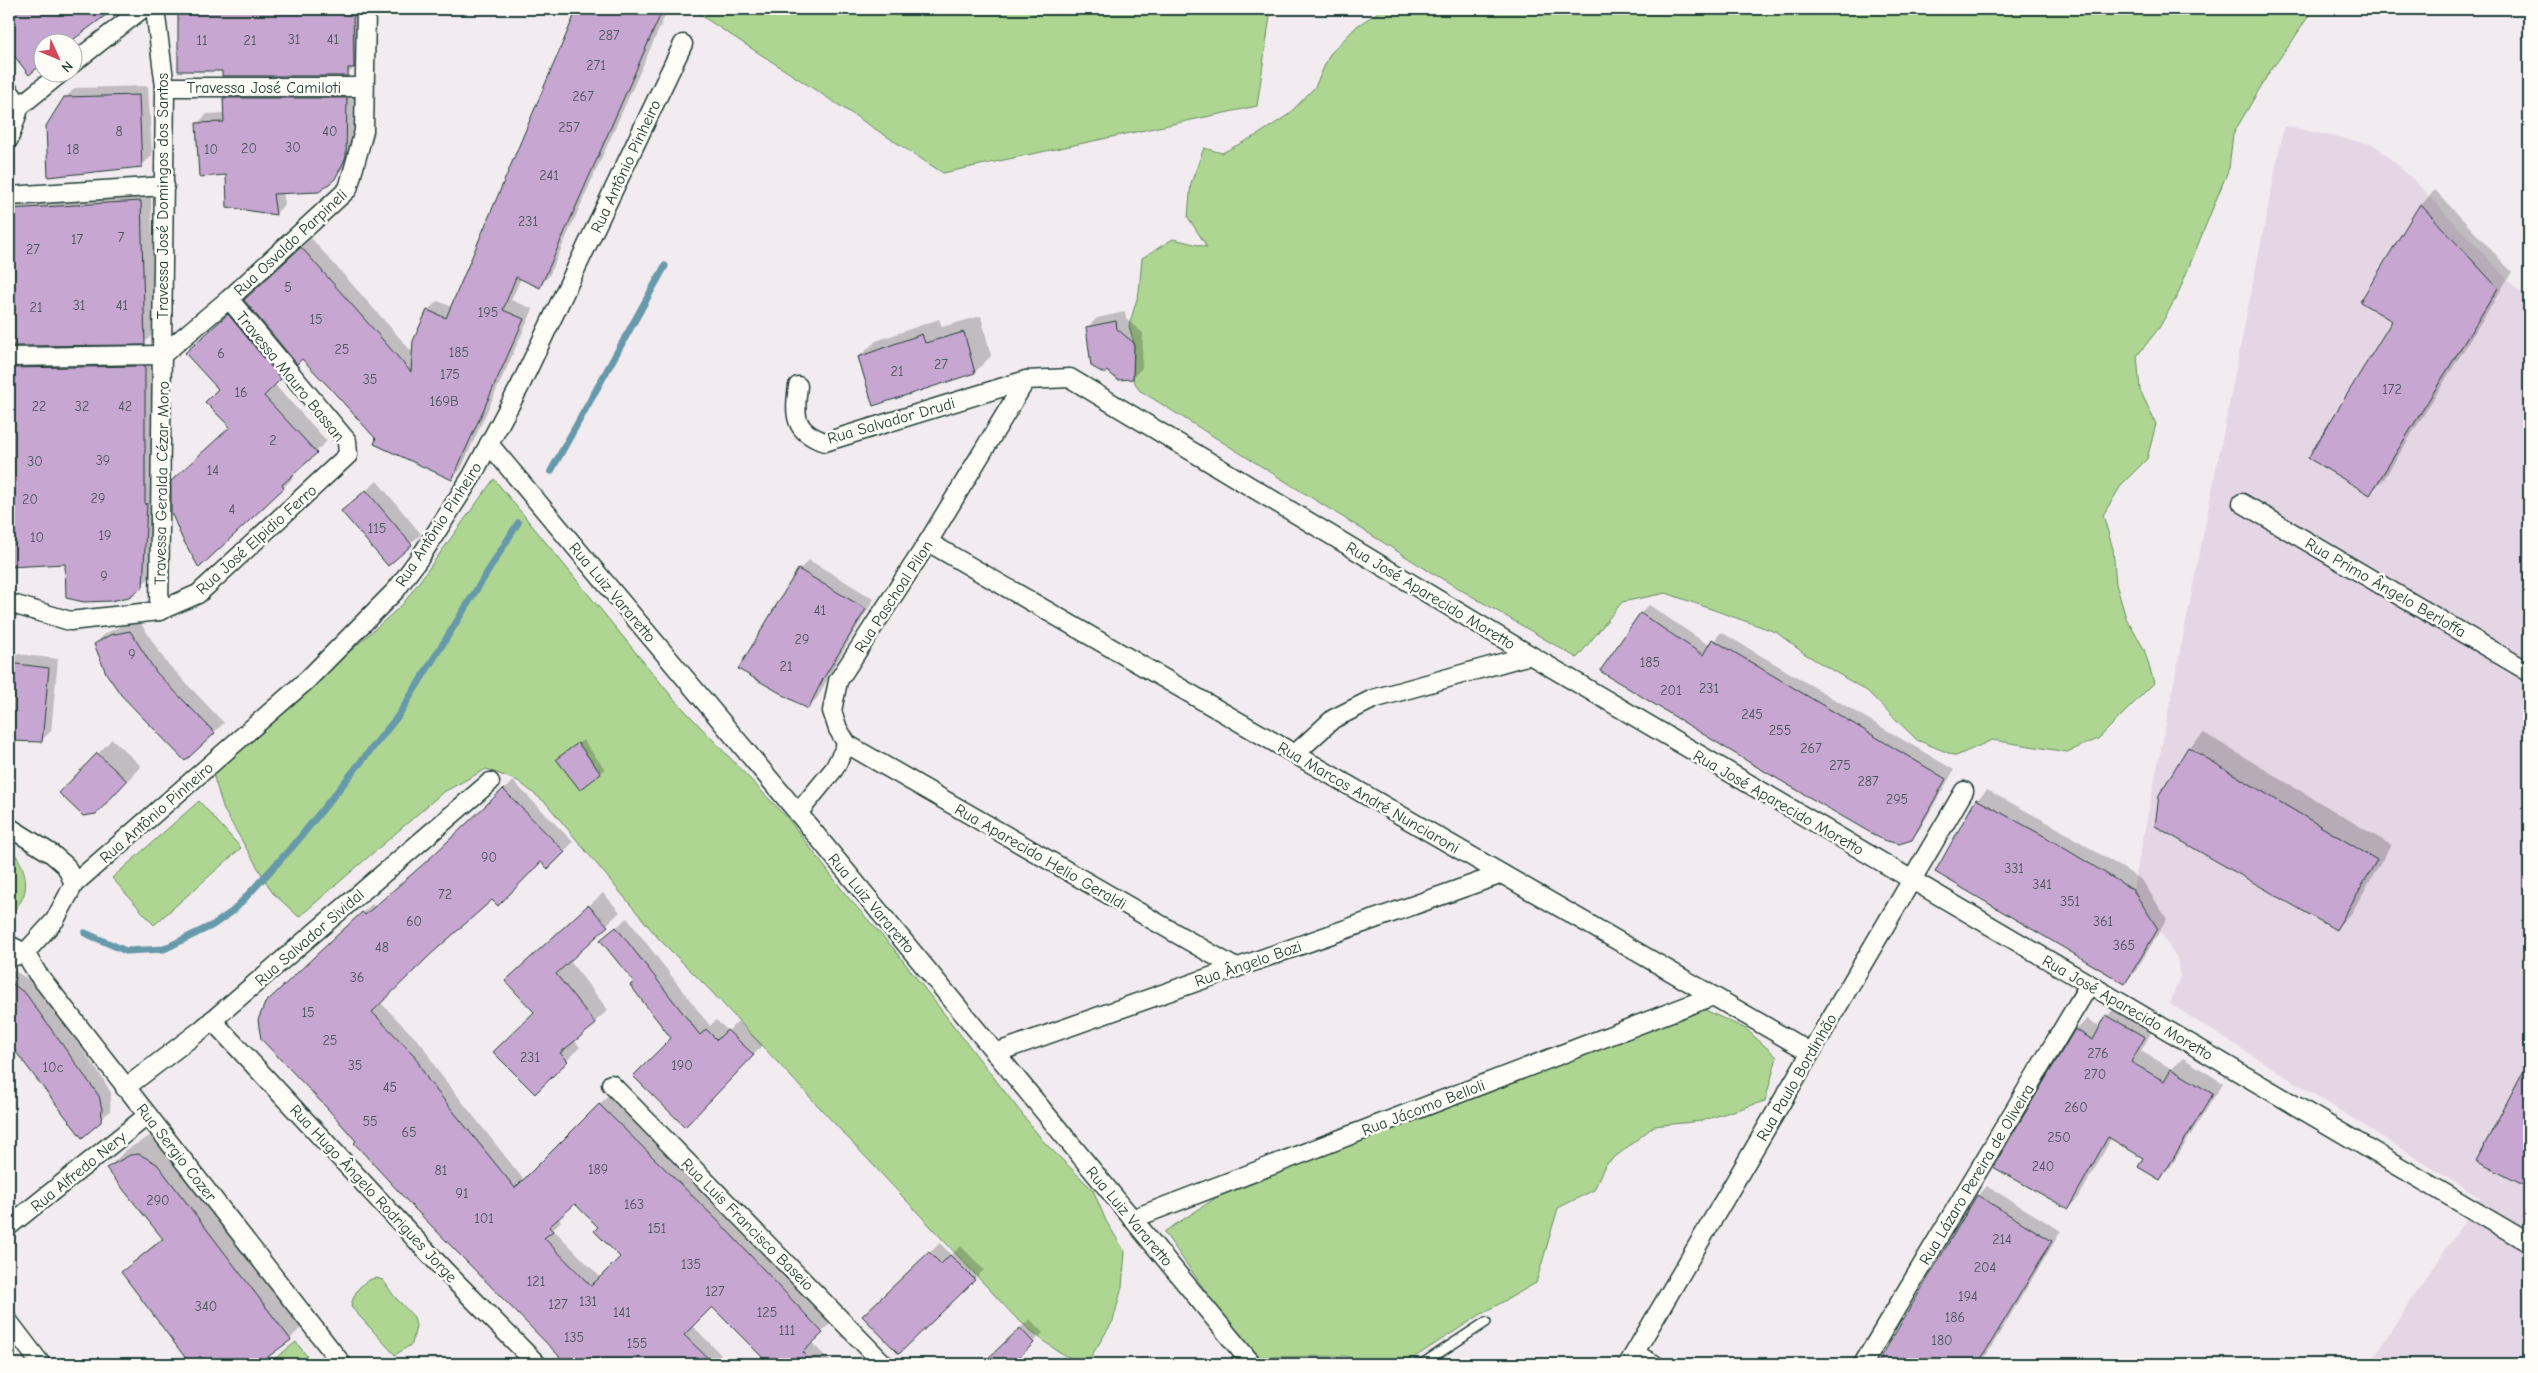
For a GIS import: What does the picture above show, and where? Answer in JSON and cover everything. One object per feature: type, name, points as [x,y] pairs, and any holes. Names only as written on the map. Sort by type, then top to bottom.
[{"type":"street","points":[[82,56],[142,9]]},
{"type":"street","name":"Travessa José Domingos dos Santos","points":[[155,9],[165,87],[162,355]]},
{"type":"street","name":"Rua Osvaldo Parpineli","points":[[162,355],[229,299],[348,189],[364,131],[366,9]]},
{"type":"street","name":"Rua Antônio Pinheiro","points":[[17,956],[55,920],[74,884],[307,680],[396,590],[422,556],[489,444],[520,386],[683,44]]},
{"type":"street","points":[[14,110],[49,82]]},
{"type":"street","name":"Travessa José Camiloti","points":[[165,87],[364,87]]},
{"type":"street","points":[[9,91],[14,110],[9,139]]},
{"type":"street","points":[[9,196],[165,186]]},
{"type":"street","name":"Travessa Mauro Bassan","points":[[229,299],[347,441],[348,455]]},
{"type":"street","points":[[9,356],[162,355]]},
{"type":"street","name":"Travessa Geralda Cézar Moro","points":[[159,611],[162,355]]},
{"type":"street","name":"Rua José Aparecido Moretto","points":[[1026,380],[1070,378],[1530,655],[2529,1243]]},
{"type":"street","name":"Rua Salvador Drudi","points":[[798,386],[796,406],[799,426],[810,437],[825,442],[1026,380]]},
{"type":"street","name":"Rua Paschoal Pilon","points":[[847,744],[838,730],[832,711],[838,682],[928,542],[1026,380]]},
{"type":"street","name":"Rua Luiz Vararetto","points":[[489,444],[798,813],[1252,1364]]},
{"type":"street","name":"Rua José Elpidio Ferro","points":[[9,604],[70,621],[159,611],[198,594],[348,455]]},
{"type":"street","name":"Rua Primo Ângelo Berloffa","points":[[2242,503],[2529,672]]},
{"type":"street","name":"Rua Marcos André Nunciaroni","points":[[928,542],[1810,1052]]},
{"type":"street","points":[[1295,754],[1333,719],[1372,700],[1530,655]]},
{"type":"street","points":[[798,813],[834,769],[847,744]]},
{"type":"street","name":"Rua Aparecido Helio Geraldi","points":[[847,744],[1236,968]]},
{"type":"street","name":"Rua Salvador Sividal","points":[[125,1088],[212,1020],[490,782]]},
{"type":"street","name":"Rua Paulo Bordinhão","points":[[1632,1359],[1810,1052],[1964,792]]},
{"type":"street","points":[[9,827],[52,854],[66,866],[74,884]]},
{"type":"street","name":"Rua Ângelo Bozi","points":[[995,1052],[1502,874]]},
{"type":"street","points":[[9,945],[17,956]]},
{"type":"street","name":"Rua Sergio Cozer","points":[[17,956],[36,973],[342,1364]]},
{"type":"street","name":"Rua Lázaro Pereira de Oliveira","points":[[1863,1364],[2089,984]]},
{"type":"street","name":"Rua Jácomo Belloli","points":[[1132,1219],[1713,996]]},
{"type":"street","name":"Rua Hugo Ângelo Rodrigues Jorge","points":[[212,1020],[446,1272],[537,1364]]},
{"type":"street","name":"Rua Luis Francisco Baseio","points":[[611,1084],[884,1364]]},
{"type":"street","name":"Rua Alfredo Nery","points":[[9,1226],[148,1115]]},
{"type":"street","points":[[9,1322],[41,1364]]},
{"type":"street","points":[[1632,1359],[1654,1364]]},
{"type":"lane","points":[[1422,1364],[1486,1322]]},
{"type":"shaded area","points":[[2284,126],[2375,145],[2414,180],[2529,302],[2529,1364],[2369,1364],[2480,1198],[2170,1004],[2180,977],[2177,958],[2133,890]]},
{"type":"green space","points":[[691,9],[1271,9],[1257,106],[943,173]]},
{"type":"green space","points":[[1383,9],[2313,9],[2270,71],[2233,134],[2229,168],[2177,296],[2159,328],[2137,356],[2140,390],[2156,424],[2147,459],[2122,484],[2103,515],[2113,549],[2116,584],[2126,618],[2144,649],[2154,683],[2098,739],[2067,752],[1992,740],[1956,756],[1917,740],[1867,691],[1805,654],[1776,632],[1666,593],[1622,602],[1577,658],[1429,571],[1139,390],[1133,379],[1134,343],[1129,326],[1139,292],[1142,258],[1173,239],[1207,247],[1188,217],[1191,183],[1204,148],[1222,153],[1259,134],[1288,115],[1315,87],[1330,54],[1357,26]]},
{"type":"green space","points":[[494,479],[673,698],[789,820],[846,895],[893,948],[1043,1141],[1093,1190],[1106,1221],[1125,1252],[1122,1287],[1113,1321],[1087,1363],[1068,1357],[1041,1339],[1016,1318],[709,989],[659,939],[546,803],[518,781],[486,769],[442,793],[299,917],[272,892],[224,810],[213,774],[403,604]]},
{"type":"green space","points":[[199,801],[241,848],[154,925],[112,878]]},
{"type":"green space","points":[[9,847],[21,863],[26,881],[22,899],[9,914]]},
{"type":"green space","points":[[1703,1009],[1746,1029],[1777,1057],[1765,1101],[1701,1121],[1654,1126],[1605,1165],[1594,1190],[1558,1208],[1536,1283],[1478,1316],[1404,1364],[1363,1364],[1346,1356],[1260,1357],[1228,1323],[1164,1232],[1228,1190]]},
{"type":"green space","points":[[376,1278],[383,1280],[394,1296],[414,1317],[416,1326],[412,1344],[395,1355],[351,1307],[354,1297],[362,1284]]},
{"type":"green space","points":[[296,1342],[313,1364],[268,1364]]},
{"type":"building","points":[[9,9],[114,9],[82,33],[32,32],[32,72],[29,75],[9,49]]},
{"type":"building","points":[[353,9],[354,68],[348,68],[348,76],[222,76],[222,71],[178,71],[178,10]]},
{"type":"building","points":[[577,9],[663,9],[540,288],[516,277],[503,310],[524,319],[452,480],[374,444],[376,439],[302,359],[297,364],[244,300],[301,247],[411,372],[413,341],[427,310],[446,318]]},
{"type":"building","points":[[139,95],[142,167],[48,177],[46,126],[64,97]]},
{"type":"building","points":[[223,98],[347,98],[346,157],[335,179],[319,192],[273,194],[276,215],[227,207],[226,175],[199,177],[196,123],[224,122]]},
{"type":"building","points":[[141,201],[145,345],[9,346],[9,209]]},
{"type":"building","points":[[2420,204],[2498,288],[2370,495],[2308,458],[2392,321],[2360,302]]},
{"type":"building","points":[[228,314],[281,379],[264,396],[317,453],[282,485],[284,488],[199,568],[182,538],[171,512],[171,481],[230,427],[205,402],[218,389],[185,353]]},
{"type":"building","points":[[1116,321],[1117,329],[1134,343],[1133,379],[1118,380],[1107,371],[1105,374],[1091,366],[1086,327]]},
{"type":"building","points":[[964,332],[975,373],[873,406],[858,357],[922,334],[925,343]]},
{"type":"building","points":[[145,366],[145,505],[147,503],[143,587],[129,597],[111,601],[84,602],[66,598],[65,564],[9,567],[9,368]]},
{"type":"building","points":[[366,490],[412,545],[388,566],[341,511]]},
{"type":"building","points":[[798,569],[866,609],[823,679],[808,709],[738,669]]},
{"type":"building","points":[[1640,613],[1703,655],[1712,639],[1946,779],[1912,840],[1899,844],[1883,840],[1752,764],[1600,671]]},
{"type":"building","points":[[130,631],[156,672],[215,733],[185,761],[121,695],[106,673],[94,644],[110,635]]},
{"type":"building","points":[[9,663],[49,668],[42,742],[9,741]]},
{"type":"building","points":[[578,743],[601,774],[580,790],[556,759]]},
{"type":"building","points":[[2188,747],[2377,860],[2336,930],[2155,826],[2159,795]]},
{"type":"building","points":[[97,753],[127,781],[96,814],[83,816],[59,793]]},
{"type":"building","points":[[503,789],[565,852],[548,869],[541,862],[498,906],[492,900],[430,955],[372,1012],[414,1055],[428,1080],[515,1188],[599,1104],[720,1223],[823,1333],[803,1352],[815,1364],[769,1364],[712,1307],[684,1335],[714,1364],[567,1364],[411,1205],[354,1143],[356,1141],[327,1108],[261,1039],[258,1020],[265,1003],[362,912],[365,915],[428,860]],"holes":[[[575,1204],[598,1227],[594,1231],[620,1257],[591,1286],[544,1238],[553,1231],[549,1227]]]},
{"type":"building","points":[[1976,799],[2044,836],[2133,890],[2158,929],[2125,984],[1935,872]]},
{"type":"building","points":[[588,905],[608,926],[556,974],[596,1024],[560,1053],[568,1061],[535,1094],[493,1052],[534,1012],[505,981]]},
{"type":"building","points":[[616,927],[700,1035],[706,1029],[717,1040],[727,1030],[754,1055],[685,1127],[633,1076],[671,1038],[630,985],[634,982],[600,940]]},
{"type":"building","points":[[9,981],[26,994],[99,1096],[102,1109],[101,1122],[82,1138],[9,1043]]},
{"type":"building","points":[[2106,1015],[2145,1037],[2131,1062],[2164,1081],[2171,1069],[2213,1094],[2160,1180],[2138,1167],[2143,1158],[2108,1137],[2068,1209],[1993,1167],[2075,1029],[2093,1040]]},
{"type":"building","points":[[2529,1060],[2529,1188],[2476,1161]]},
{"type":"building","points":[[139,1154],[157,1164],[291,1340],[258,1364],[207,1364],[200,1356],[190,1364],[121,1272],[163,1239],[106,1168],[130,1155]]},
{"type":"building","points":[[1977,1195],[2052,1241],[1978,1364],[1877,1364]]},
{"type":"building","points":[[929,1252],[941,1264],[950,1255],[975,1280],[899,1354],[862,1316]]},
{"type":"building","points":[[1020,1328],[1034,1343],[1012,1364],[982,1364]]},
{"type":"waterway","points":[[551,471],[665,266]]},
{"type":"waterway","points":[[85,933],[126,951],[164,949],[213,925],[233,911],[294,845],[398,716],[518,523]]}]
